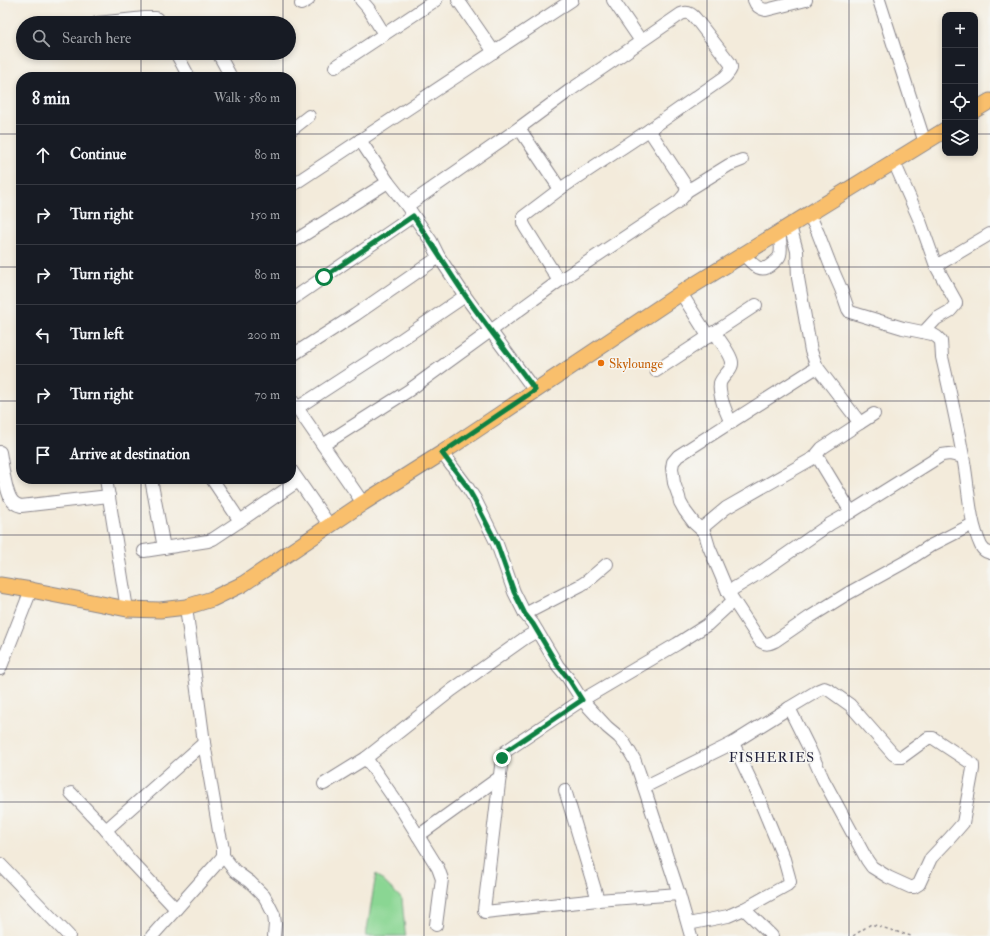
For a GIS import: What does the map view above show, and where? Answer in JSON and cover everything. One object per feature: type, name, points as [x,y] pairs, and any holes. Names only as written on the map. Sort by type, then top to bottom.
[{"type":"main road","points":[[0,585],[127,609],[160,610],[186,607],[212,599],[243,584],[681,293],[942,132]]},
{"type":"street","points":[[361,0],[368,8],[384,34]]},
{"type":"street","points":[[335,67],[436,0]]},
{"type":"street","points":[[458,0],[494,52]]},
{"type":"street","points":[[296,183],[572,0]]},
{"type":"street","points":[[613,0],[641,42]]},
{"type":"street","points":[[754,0],[758,7],[766,10],[806,0]]},
{"type":"street","points":[[879,0],[924,143]]},
{"type":"street","points":[[296,296],[569,91],[681,14],[690,13],[731,66],[731,69],[725,77],[650,130],[560,189],[523,217],[525,227],[559,281]]},
{"type":"street","points":[[180,60],[186,72]]},
{"type":"street","points":[[222,60],[228,72]]},
{"type":"street","points":[[296,126],[309,116]]},
{"type":"street","points":[[519,128],[560,189]]},
{"type":"street","points":[[650,130],[686,186],[687,191]]},
{"type":"street","points":[[360,140],[388,182],[431,241],[439,257],[465,296],[535,390]]},
{"type":"street","points":[[323,445],[408,390],[559,281],[678,201],[687,191],[729,164],[742,160]]},
{"type":"street","points":[[894,162],[920,221],[936,266],[956,302],[950,311],[936,319],[924,332]]},
{"type":"street","points":[[296,240],[388,182]]},
{"type":"street","points":[[809,214],[850,312],[903,328],[924,332],[937,337],[941,341],[942,357],[963,457],[968,501],[973,524],[981,546],[983,549],[990,552]]},
{"type":"street","points":[[744,255],[757,267],[763,269],[770,266],[779,258],[781,254],[784,229]]},
{"type":"street","points":[[784,229],[796,251],[798,278],[811,351],[817,367],[860,423]]},
{"type":"street","points":[[936,266],[990,234]]},
{"type":"street","points":[[296,353],[355,315],[439,257]]},
{"type":"street","points":[[681,293],[730,357],[732,366],[723,376],[720,383],[720,392],[731,423]]},
{"type":"street","points":[[296,403],[380,354],[465,296]]},
{"type":"street","points":[[656,372],[756,305]]},
{"type":"street","points":[[817,367],[678,456],[673,462],[672,468],[674,483],[680,502],[694,524],[704,532],[709,547],[731,596],[760,642],[770,644],[847,594],[905,562],[930,546],[973,524]]},
{"type":"street","points":[[296,407],[363,503]]},
{"type":"street","points":[[701,529],[726,508],[817,456],[818,452],[822,448],[874,414]]},
{"type":"street","points":[[0,452],[8,492],[11,499],[18,506],[109,496]]},
{"type":"street","points":[[442,453],[466,485],[474,499],[497,544],[514,592],[525,614],[558,666],[568,678],[582,700],[607,727],[619,737],[634,759],[679,894],[691,936]]},
{"type":"street","points":[[679,894],[598,900],[485,912],[484,910],[502,758],[506,751],[582,700],[678,644],[707,625],[731,596],[761,572],[830,524],[852,512],[942,455],[949,454],[963,457]]},
{"type":"street","points":[[817,456],[852,512]]},
{"type":"street","points":[[296,478],[330,526]]},
{"type":"street","points":[[107,484],[127,609]]},
{"type":"street","points":[[153,484],[164,548]]},
{"type":"street","points":[[215,484],[240,521]]},
{"type":"street","points":[[144,551],[213,539],[294,484]]},
{"type":"street","points":[[525,614],[581,585],[607,564]]},
{"type":"street","points":[[0,669],[31,590]]},
{"type":"street","points":[[152,936],[223,856],[223,848],[204,743],[186,607]]},
{"type":"street","points":[[324,784],[366,758],[452,690],[537,631]]},
{"type":"street","points":[[644,787],[733,743],[789,708],[824,688],[850,705],[893,754],[898,757],[902,757],[928,738],[933,738],[973,765],[963,823],[931,858],[919,884],[914,887],[910,887],[888,877],[872,867],[822,779],[810,750],[789,708]]},
{"type":"street","points":[[106,830],[204,743]]},
{"type":"street","points":[[688,924],[728,916],[744,909],[790,882],[784,858],[758,796],[733,743]]},
{"type":"street","points":[[366,758],[402,810],[441,875],[442,879],[436,925]]},
{"type":"street","points":[[418,836],[500,777]]},
{"type":"street","points":[[565,790],[598,900]]},
{"type":"street","points":[[71,793],[106,830],[129,859],[176,909]]},
{"type":"street","points":[[223,856],[235,871],[250,882],[264,896],[274,915],[274,936]]},
{"type":"street","points":[[0,864],[69,936]]},
{"type":"street","points":[[744,909],[772,936]]},
{"type":"path","points":[[854,936],[871,924],[911,936]]},
{"type":"green space","points":[[376,874],[402,899],[406,936],[366,936]]},
{"type":"place","name":"Skylounge","points":[[601,363]]},
{"type":"district","name":"FISHERIES","points":[[772,757]]},
{"type":"route","points":[[324,277],[413,216],[431,241],[439,257],[465,296],[535,390],[442,453],[466,485],[474,499],[497,544],[514,592],[525,614],[533,624],[558,666],[568,678],[582,700],[506,751],[502,758]]}]
